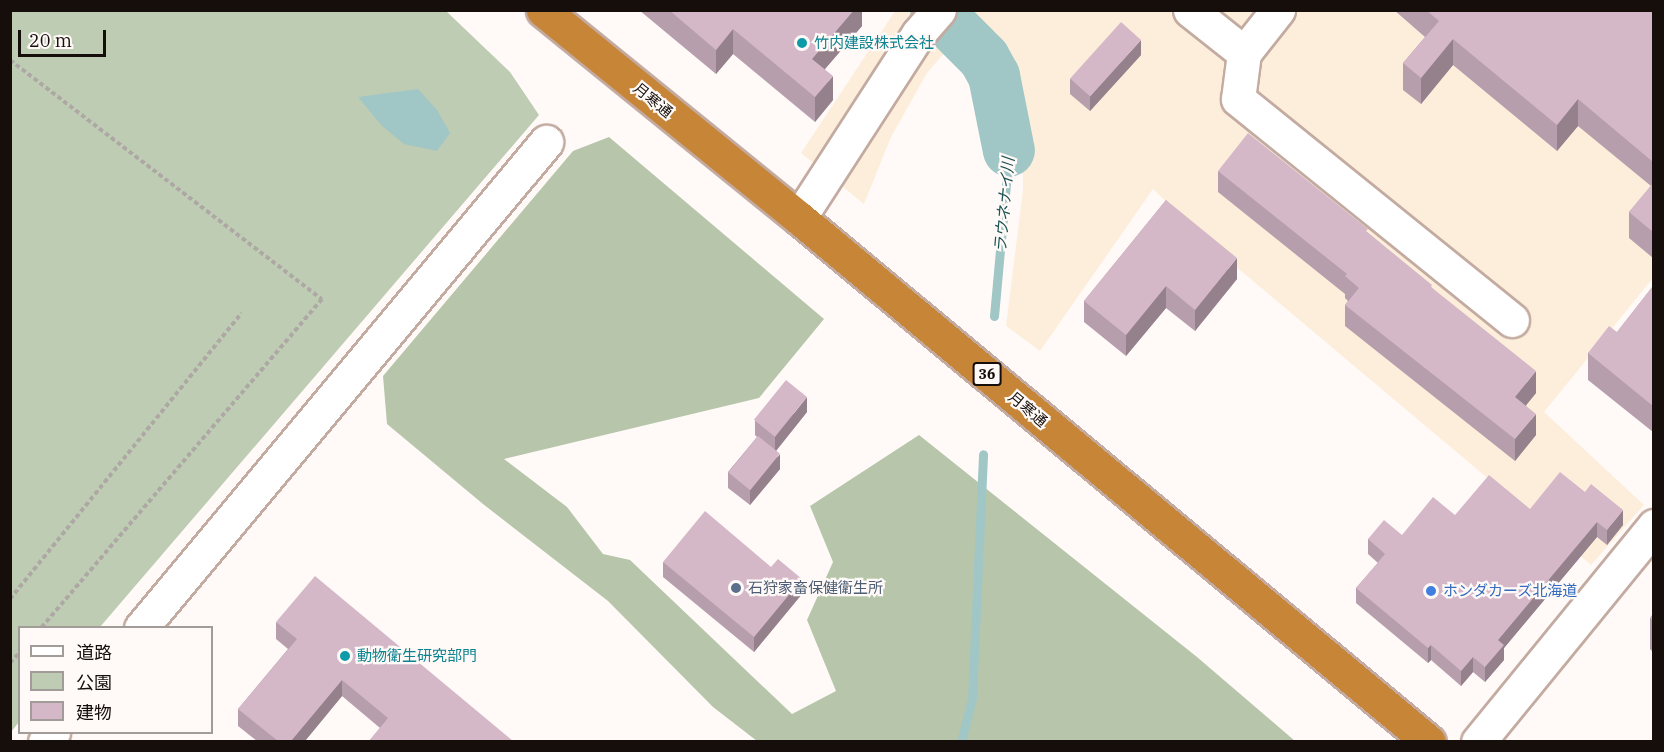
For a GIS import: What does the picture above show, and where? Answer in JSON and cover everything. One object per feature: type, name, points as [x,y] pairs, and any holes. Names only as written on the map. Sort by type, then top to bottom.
[{"type":"highway","name":"月寒通","points":[[543,10],[799,218],[1428,741]]},
{"type":"street","points":[[1190,10],[1244,53]]},
{"type":"street","points":[[1278,10],[1244,53],[1238,99],[1512,320]]},
{"type":"street","points":[[799,218],[929,22]]},
{"type":"street","points":[[142,626],[546,142]]},
{"type":"street","points":[[1478,741],[1653,526]]},
{"type":"path","points":[[10,60],[322,299],[42,626]]},
{"type":"path","points":[[10,599],[242,313]]},
{"type":"shaded area","points":[[895,11],[1653,11],[1653,278],[1544,412],[1644,505],[1591,565],[1215,249],[1153,189],[1040,351],[1006,326],[1023,190],[1022,101],[1006,57],[977,15],[927,73],[891,137],[864,204],[801,153]]},
{"type":"green space","points":[[11,11],[446,11],[510,72],[539,115],[101,626],[18,626],[18,723],[11,732]]},
{"type":"green space","points":[[609,137],[824,319],[759,398],[504,459],[567,507],[603,554],[630,560],[792,714],[836,691],[807,620],[833,562],[810,506],[919,435],[1197,657],[1295,741],[757,741],[713,707],[608,601],[483,504],[387,424],[383,376],[573,151]]},
{"type":"water","points":[[418,89],[437,110],[450,133],[437,151],[404,144],[382,126],[358,97]]},
{"type":"building","points":[[669,10],[854,10],[812,59],[833,76],[815,97],[733,29],[716,50]]},
{"type":"building","points":[[1426,10],[1653,10],[1653,162],[1578,99],[1557,125],[1453,39],[1421,78],[1403,63],[1439,21]]},
{"type":"building","points":[[1121,22],[1141,40],[1090,97],[1070,78]]},
{"type":"building","points":[[1248,133],[1368,229],[1366,231],[1432,285],[1431,287],[1536,371],[1515,397],[1536,414],[1515,439],[1345,305],[1359,288],[1345,276],[1347,274],[1218,171]]},
{"type":"building","points":[[1653,183],[1653,232],[1629,212]]},
{"type":"building","points":[[1166,200],[1237,258],[1195,310],[1166,286],[1126,335],[1084,301]]},
{"type":"building","points":[[1653,286],[1653,406],[1588,353],[1609,326],[1617,332]]},
{"type":"building","points":[[786,380],[807,397],[775,437],[754,420]]},
{"type":"building","points":[[758,436],[780,454],[750,490],[728,473]]},
{"type":"building","points":[[1560,472],[1585,492],[1591,484],[1623,510],[1607,530],[1597,522],[1498,640],[1504,645],[1485,667],[1473,657],[1461,671],[1431,645],[1428,648],[1356,588],[1385,554],[1368,539],[1384,520],[1402,535],[1433,497],[1455,515],[1489,475],[1530,509]]},
{"type":"building","name":"石狩家畜保健衛生所","points":[[705,511],[771,567],[778,559],[802,579],[754,637],[663,562]]},
{"type":"building","points":[[315,576],[513,741],[369,741],[388,718],[342,680],[291,741],[278,741],[238,709],[297,639],[276,622]]},
{"type":"waterway","name":"ラウネナイ川","points":[[936,10],[984,58],[994,76],[1009,151]]},
{"type":"waterway","name":"ラウネナイ川","points":[[994,316],[1009,151]]},
{"type":"waterway","name":"ラウネナイ川","points":[[961,742],[972,698],[983,454]]},
{"type":"place","name":"竹内建設株式会社","points":[[802,43]]},
{"type":"place","name":"石狩家畜保健衛生所","points":[[736,588]]},
{"type":"place","name":"ホンダカーズ北海道","points":[[1431,591]]},
{"type":"place","name":"動物衛生研究部門","points":[[345,656]]}]
